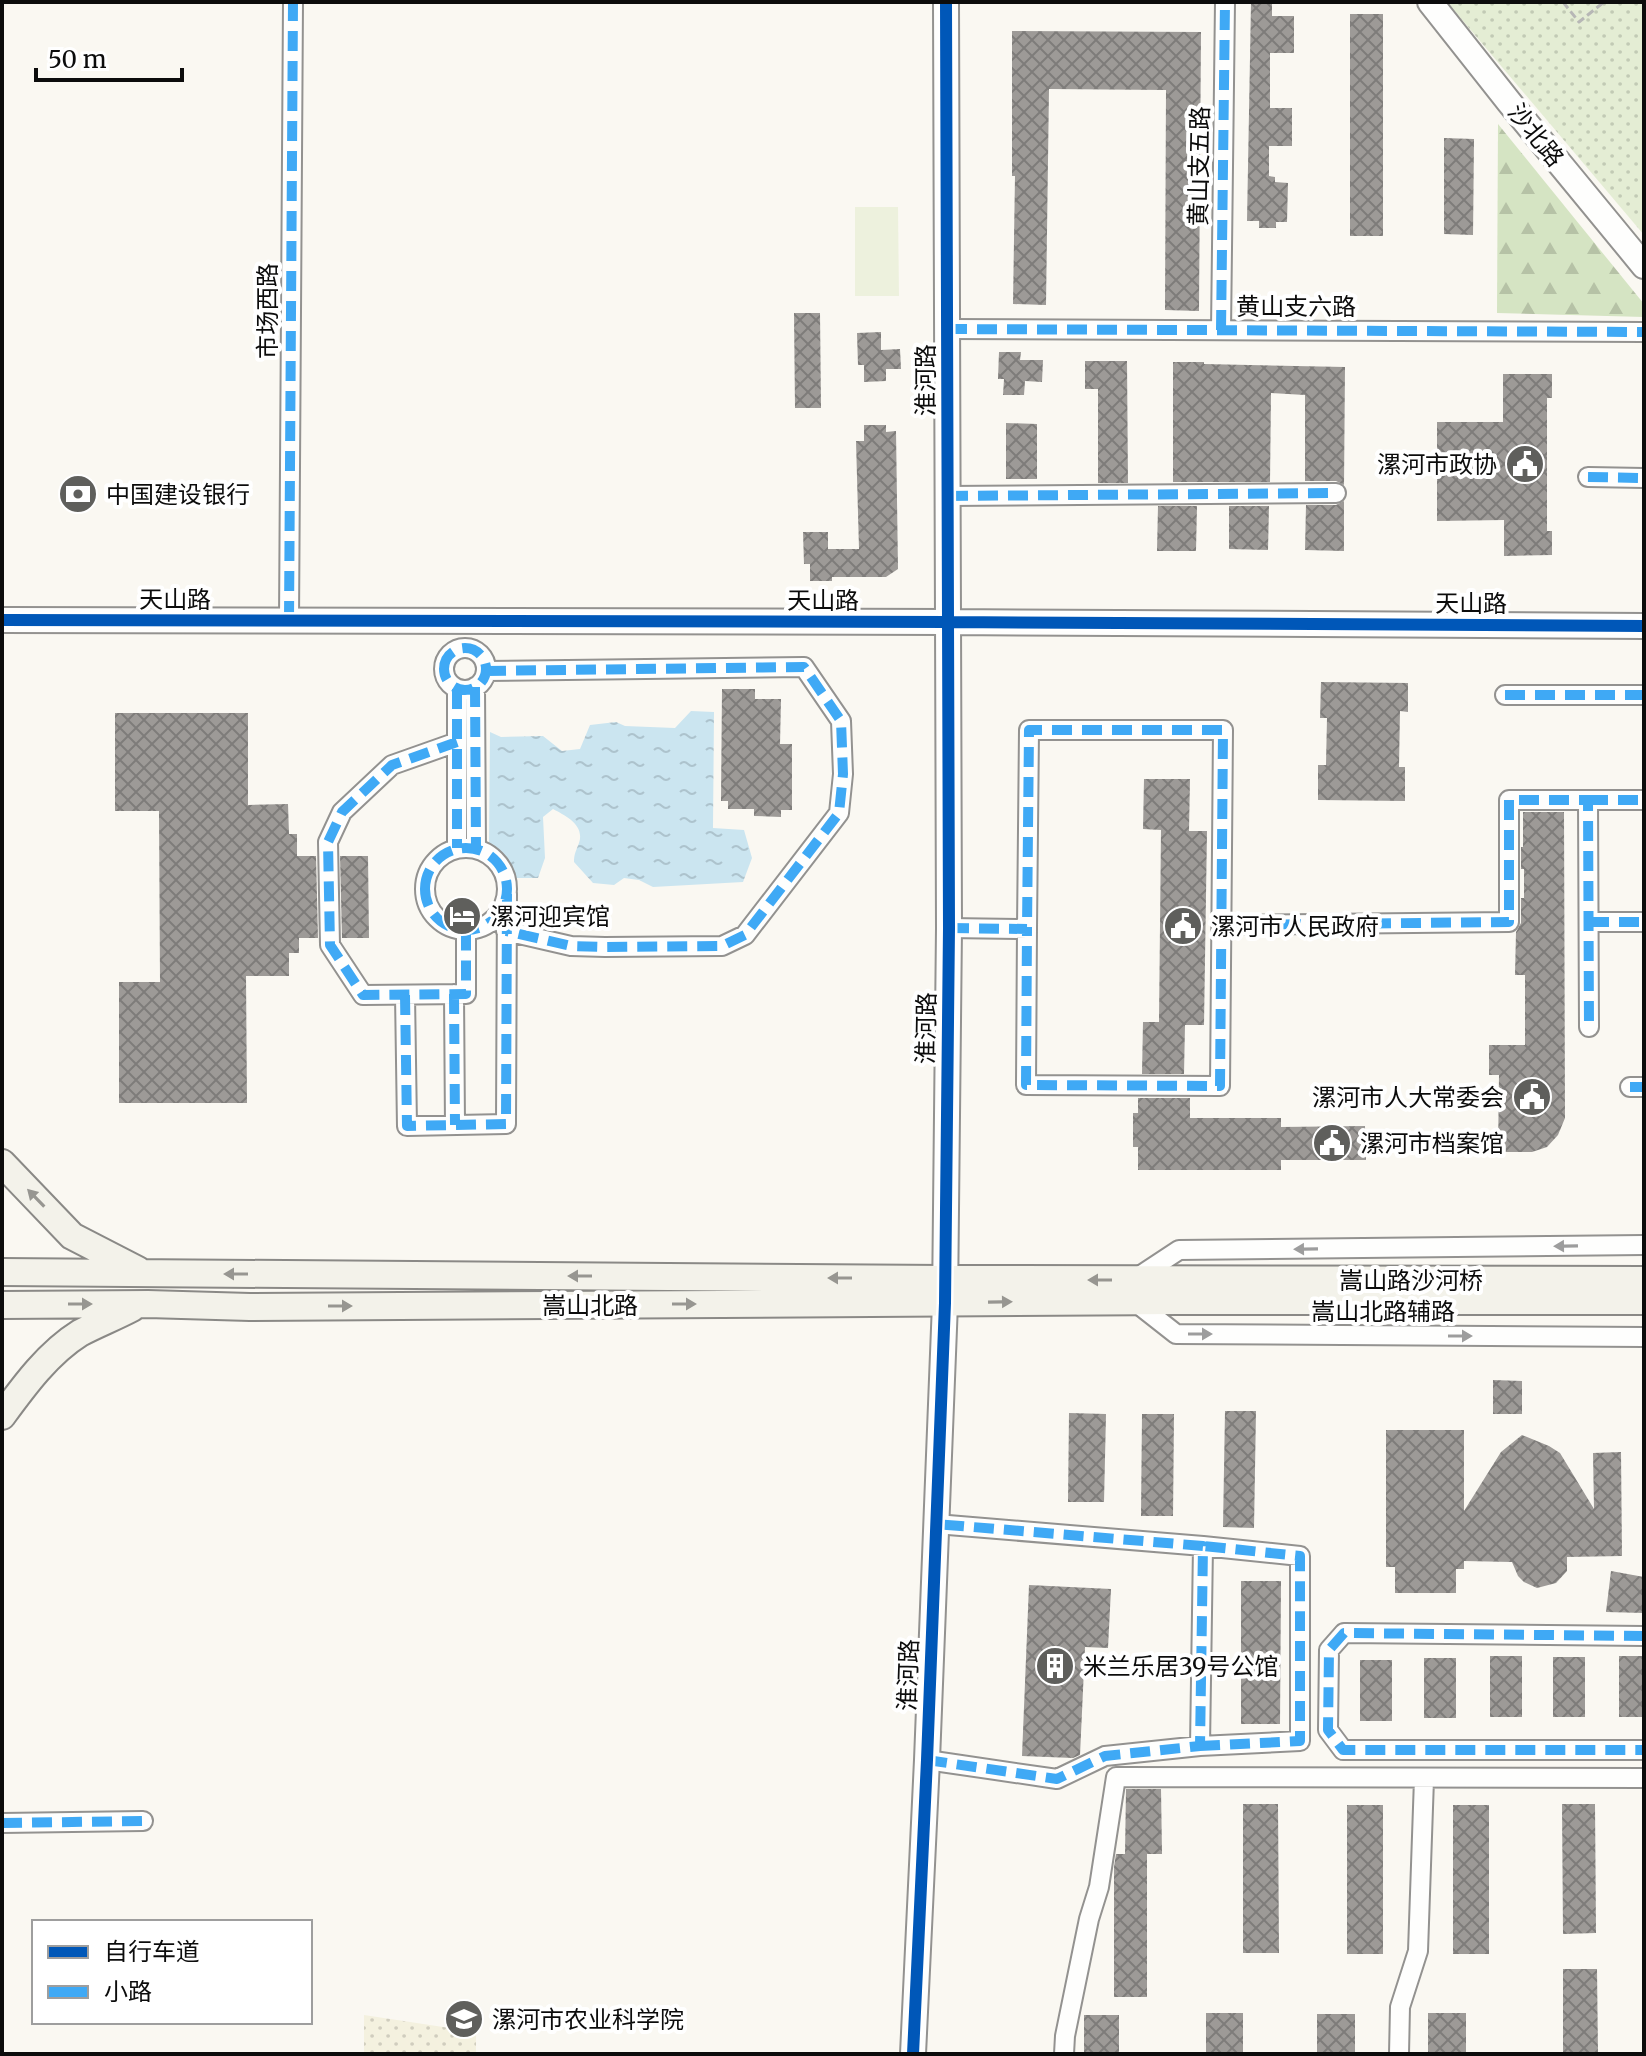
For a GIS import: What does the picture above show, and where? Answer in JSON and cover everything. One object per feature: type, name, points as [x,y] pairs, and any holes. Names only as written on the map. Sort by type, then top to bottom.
[{"type":"main road","points":[[2,1163],[72,1236],[145,1273]]},
{"type":"main road","name":"嵩山北路","points":[[2,1272],[945,1291]]},
{"type":"main road","name":"嵩山路沙河桥","points":[[1178,1290],[1644,1280]]},
{"type":"main road","name":"嵩山北路","points":[[2,1305],[250,1307],[945,1291],[1178,1290]]},
{"type":"main road","name":"嵩山路沙河桥","points":[[1178,1290],[1644,1301]]},
{"type":"main road","points":[[2,1416],[23,1387],[62,1346],[81,1333],[141,1304]]},
{"type":"street","name":"市场西路","points":[[289,621],[293,2]]},
{"type":"street","name":"淮河路","points":[[913,2054],[945,1291],[949,928],[946,2]]},
{"type":"street","name":"黄山支五路","points":[[1221,330],[1225,2]]},
{"type":"street","name":"沙北路","points":[[1430,2],[1644,266]]},
{"type":"street","name":"黄山支六路","points":[[947,329],[1644,332]]},
{"type":"street","points":[[1588,477],[1644,478]]},
{"type":"street","points":[[948,496],[1336,493]]},
{"type":"street","name":"天山路","points":[[2,620],[1644,626]]},
{"type":"street","points":[[461,621],[461,648]]},
{"type":"street","points":[[466,688],[448,682],[443,672],[444,661],[451,652],[472,648],[481,655],[486,671],[485,676],[466,688],[457,742],[467,849]]},
{"type":"street","points":[[486,671],[804,667],[841,721],[843,774],[839,813],[745,935],[722,946],[605,947],[571,946],[506,931]]},
{"type":"street","points":[[466,688],[467,849]]},
{"type":"street","points":[[1505,695],[1644,695]]},
{"type":"street","points":[[1029,730],[1223,730],[1220,1086],[1026,1085],[1027,929],[1029,730]]},
{"type":"street","points":[[457,742],[392,765],[342,812],[328,842],[330,945],[363,995],[466,994],[466,931]]},
{"type":"street","points":[[1221,925],[1509,922],[1509,800],[1644,800]]},
{"type":"street","points":[[1588,800],[1589,1027]]},
{"type":"street","points":[[405,995],[407,1126],[506,1124],[507,894],[503,871],[487,854],[467,849],[438,858],[426,877],[425,899],[436,918],[455,929],[466,931],[488,924],[504,906],[507,894]]},
{"type":"street","points":[[1589,922],[1644,922]]},
{"type":"street","points":[[949,928],[1027,929]]},
{"type":"street","points":[[454,994],[455,1125]]},
{"type":"street","points":[[1134,1290],[1179,1250],[1644,1245]]},
{"type":"street","name":"嵩山北路辅路","points":[[1134,1290],[1176,1334],[1644,1337]]},
{"type":"street","points":[[927,1760],[1057,1779],[1105,1756],[1200,1746],[1300,1741],[1300,1556],[936,1524]]},
{"type":"street","points":[[1200,1746],[1203,1546]]},
{"type":"street","points":[[1644,1636],[1344,1633],[1329,1650],[1328,1730],[1343,1750],[1644,1750]]},
{"type":"street","points":[[1064,2054],[1089,1919],[1099,1887],[1116,1777],[1644,1778]]},
{"type":"street","points":[[1399,2054],[1400,2007],[1418,1951],[1424,1779]]},
{"type":"street","points":[[2,1823],[143,1821]]},
{"type":"path","points":[[1563,2],[1579,22],[1604,2]]},
{"type":"shaded area","points":[[364,2015],[476,2032],[476,2054],[364,2054]]},
{"type":"green space","points":[[1447,2],[1644,2],[1644,235]]},
{"type":"green space","points":[[1498,124],[1644,304],[1644,317],[1497,313]]},
{"type":"green space","points":[[855,207],[898,207],[899,296],[855,296]]},
{"type":"water","points":[[691,711],[714,712],[713,828],[744,830],[752,858],[743,882],[653,887],[639,880],[624,878],[614,885],[593,883],[574,862],[580,837],[577,826],[553,809],[543,817],[545,858],[538,878],[510,878],[503,858],[489,845],[490,732],[501,737],[543,736],[562,751],[580,749],[590,725],[616,722],[625,726],[675,728]]},
{"type":"building","points":[[1251,3],[1272,3],[1272,16],[1294,16],[1294,53],[1270,53],[1270,108],[1292,108],[1292,146],[1269,146],[1269,176],[1275,177],[1275,182],[1288,183],[1287,222],[1276,222],[1276,228],[1259,228],[1259,221],[1247,221]]},
{"type":"building","points":[[1350,14],[1383,14],[1383,236],[1350,236]]},
{"type":"building","points":[[1012,31],[1201,32],[1199,311],[1165,310],[1166,90],[1049,89],[1046,305],[1013,304],[1015,176],[1012,176]]},
{"type":"building","points":[[1444,138],[1474,139],[1473,235],[1444,234]]},
{"type":"building","points":[[794,313],[820,313],[821,408],[795,408]]},
{"type":"building","points":[[881,332],[881,350],[900,349],[901,369],[886,369],[886,381],[864,382],[864,365],[858,365],[857,333]]},
{"type":"building","points":[[999,352],[1021,352],[1020,360],[1043,360],[1042,382],[1025,381],[1024,395],[1003,395],[1004,379],[998,379]]},
{"type":"building","points":[[1085,361],[1127,361],[1128,483],[1098,483],[1098,389],[1085,389]]},
{"type":"building","points":[[1173,362],[1345,367],[1344,485],[1336,481],[1305,481],[1305,395],[1271,393],[1270,482],[1173,482]]},
{"type":"building","points":[[1503,374],[1552,374],[1552,398],[1547,398],[1547,531],[1552,531],[1552,555],[1504,556],[1504,520],[1437,521],[1437,422],[1503,422]]},
{"type":"building","points":[[1006,423],[1037,424],[1037,479],[1006,479]]},
{"type":"building","points":[[864,425],[886,425],[886,432],[896,431],[898,569],[886,577],[832,577],[832,581],[810,581],[810,564],[804,564],[803,532],[828,532],[828,549],[859,549],[856,441],[864,441]]},
{"type":"building","points":[[1344,501],[1344,551],[1305,550],[1306,505],[1336,505]]},
{"type":"building","points":[[1158,506],[1197,506],[1196,551],[1157,551]]},
{"type":"building","points":[[1229,506],[1269,506],[1268,550],[1229,549]]},
{"type":"building","points":[[1321,682],[1408,683],[1408,712],[1400,711],[1399,767],[1405,767],[1405,801],[1318,800],[1318,765],[1326,765],[1327,718],[1320,718]]},
{"type":"building","points":[[722,689],[755,689],[755,699],[781,699],[780,744],[792,744],[792,810],[781,810],[781,817],[754,816],[754,809],[728,809],[728,801],[721,801]]},
{"type":"building","points":[[115,713],[248,713],[248,805],[288,804],[289,834],[297,834],[297,856],[316,856],[318,938],[299,938],[299,953],[289,953],[289,976],[246,976],[247,1103],[119,1103],[119,982],[160,982],[159,811],[115,811]]},
{"type":"building","name":"漯河市人民政府","points":[[1144,779],[1190,779],[1189,831],[1207,831],[1204,1025],[1185,1025],[1184,1074],[1142,1074],[1143,1022],[1159,1022],[1161,830],[1143,829]]},
{"type":"building","points":[[1523,812],[1564,812],[1565,1118],[1558,1135],[1547,1147],[1532,1152],[1498,1152],[1499,1075],[1489,1075],[1489,1045],[1525,1045],[1525,975],[1515,975],[1516,932],[1521,923],[1521,898],[1524,898],[1524,869],[1521,869]]},
{"type":"building","points":[[340,856],[368,856],[369,938],[342,938]]},
{"type":"building","points":[[1138,1098],[1190,1098],[1190,1118],[1281,1118],[1281,1127],[1365,1126],[1366,1160],[1281,1160],[1281,1170],[1138,1170],[1138,1147],[1133,1147],[1133,1113],[1138,1113]]},
{"type":"building","points":[[1493,1380],[1522,1381],[1522,1414],[1493,1414]]},
{"type":"building","points":[[1225,1411],[1256,1411],[1254,1528],[1223,1527]]},
{"type":"building","points":[[1069,1413],[1106,1414],[1104,1502],[1068,1502]]},
{"type":"building","points":[[1142,1414],[1174,1414],[1173,1516],[1141,1516]]},
{"type":"building","points":[[1386,1430],[1464,1430],[1464,1511],[1501,1452],[1522,1435],[1560,1453],[1594,1509],[1593,1453],[1621,1452],[1622,1556],[1567,1557],[1567,1571],[1556,1583],[1537,1588],[1518,1576],[1512,1562],[1464,1561],[1464,1569],[1456,1569],[1456,1593],[1395,1593],[1395,1567],[1386,1567]]},
{"type":"building","points":[[1611,1571],[1644,1577],[1644,1613],[1606,1612]]},
{"type":"building","points":[[1241,1581],[1281,1581],[1280,1724],[1241,1724]]},
{"type":"building","name":"米兰乐居39号公馆","points":[[1029,1585],[1111,1589],[1108,1648],[1085,1647],[1080,1755],[1073,1758],[1022,1756]]},
{"type":"building","points":[[1490,1656],[1522,1656],[1522,1717],[1490,1717]]},
{"type":"building","points":[[1619,1656],[1644,1656],[1644,1717],[1619,1717]]},
{"type":"building","points":[[1553,1657],[1585,1657],[1585,1717],[1553,1717]]},
{"type":"building","points":[[1424,1658],[1456,1658],[1456,1718],[1424,1718]]},
{"type":"building","points":[[1360,1660],[1392,1660],[1392,1721],[1360,1721]]},
{"type":"building","points":[[1126,1789],[1161,1789],[1162,1854],[1147,1854],[1147,1997],[1114,1997],[1114,1867],[1116,1854],[1125,1854]]},
{"type":"building","points":[[1243,1804],[1278,1804],[1279,1953],[1243,1953]]},
{"type":"building","points":[[1562,1804],[1595,1804],[1596,1933],[1563,1934]]},
{"type":"building","points":[[1347,1805],[1383,1805],[1383,1954],[1347,1954]]},
{"type":"building","points":[[1453,1805],[1489,1805],[1489,1954],[1453,1954]]},
{"type":"building","points":[[1563,1969],[1597,1969],[1598,2054],[1563,2054]]},
{"type":"building","points":[[1206,2013],[1243,2013],[1243,2054],[1206,2054]]},
{"type":"building","points":[[1428,2013],[1466,2013],[1466,2054],[1428,2054]]},
{"type":"building","points":[[1317,2014],[1355,2014],[1355,2054],[1317,2054]]},
{"type":"building","points":[[1084,2015],[1119,2015],[1119,2054],[1084,2054]]},
{"type":"marked path","points":[[289,621],[293,2]]},
{"type":"marked path","points":[[1221,330],[1225,2]]},
{"type":"marked path","points":[[947,329],[1644,332]]},
{"type":"marked path","points":[[1588,477],[1644,478]]},
{"type":"marked path","points":[[948,496],[1336,493]]},
{"type":"marked path","points":[[465,648],[480,654],[486,669],[480,684],[465,690],[450,684],[444,669],[450,654],[465,648]]},
{"type":"marked path","points":[[486,671],[804,667],[841,721],[843,774],[839,813],[745,935],[722,946],[605,947],[571,946],[506,931]]},
{"type":"marked path","points":[[475,687],[476,849]]},
{"type":"marked path","points":[[457,689],[457,848]]},
{"type":"marked path","points":[[1505,695],[1644,695]]},
{"type":"marked path","points":[[949,928],[1027,929],[1029,730],[1223,730],[1220,1086],[1026,1085],[1027,929]]},
{"type":"marked path","points":[[457,742],[392,765],[342,812],[328,842],[330,945],[363,995],[466,994],[466,931]]},
{"type":"marked path","points":[[1221,925],[1509,922],[1509,800],[1588,800],[1589,1027]]},
{"type":"marked path","points":[[1588,800],[1644,800]]},
{"type":"marked path","points":[[466,848],[482,851],[495,860],[504,873],[507,889],[504,905],[495,918],[482,927],[466,930],[450,927],[437,918],[428,905],[425,889],[428,873],[437,860],[450,851],[466,848]]},
{"type":"marked path","points":[[405,995],[407,1126],[506,1124],[507,894]]},
{"type":"marked path","points":[[1589,922],[1644,922]]},
{"type":"marked path","points":[[454,994],[455,1125]]},
{"type":"marked path","points":[[1630,1087],[1644,1087]]},
{"type":"marked path","points":[[927,1760],[1057,1779],[1105,1756],[1200,1746],[1203,1546],[936,1524]]},
{"type":"marked path","points":[[1200,1746],[1300,1741],[1300,1556],[1203,1546]]},
{"type":"marked path","points":[[1644,1636],[1344,1633],[1329,1650],[1328,1730],[1343,1750],[1644,1750]]},
{"type":"marked path","points":[[2,1823],[143,1821]]},
{"type":"cycle path","points":[[913,2054],[945,1303],[949,928],[946,2]]},
{"type":"cycle path","points":[[2,620],[1644,626]]},
{"type":"place","name":"漯河市政协","points":[[1525,464]]},
{"type":"place","name":"中国建设银行","points":[[78,494]]},
{"type":"place","name":"漯河迎宾馆","points":[[462,916]]},
{"type":"place","name":"漯河市人民政府","points":[[1183,926]]},
{"type":"place","name":"漯河市人大常委会","points":[[1532,1097]]},
{"type":"place","name":"漯河市档案馆","points":[[1332,1143]]},
{"type":"place","name":"米兰乐居39号公馆","points":[[1055,1666]]},
{"type":"place","name":"漯河市农业科学院","points":[[464,2019]]}]
